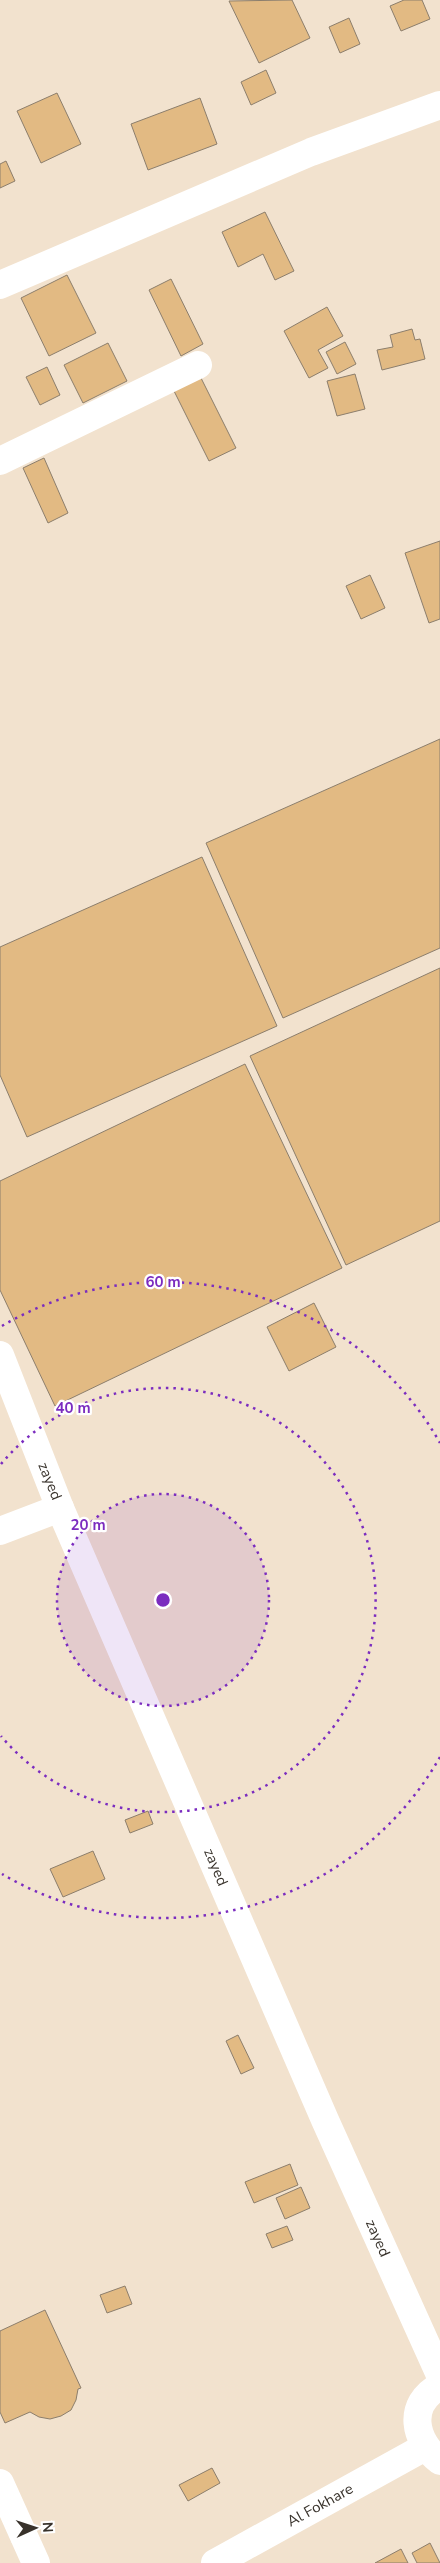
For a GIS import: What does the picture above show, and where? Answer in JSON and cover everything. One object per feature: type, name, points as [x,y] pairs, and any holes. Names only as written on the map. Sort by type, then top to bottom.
[{"type":"street","points":[[0,285],[311,152],[440,105]]},
{"type":"street","points":[[0,461],[198,365]]},
{"type":"street","name":"zayed","points":[[0,1355],[60,1508],[321,2110],[440,2375]]},
{"type":"street","points":[[0,1531],[60,1508]]},
{"type":"street","points":[[433,2454],[421,2441],[417,2428],[418,2414],[424,2400],[440,2386]]},
{"type":"street","name":"Al Fokhare","points":[[216,2563],[433,2454]]},
{"type":"street","points":[[0,2483],[36,2563]]},
{"type":"building","points":[[292,0],[310,38],[259,63],[229,1]]},
{"type":"building","points":[[404,0],[422,0],[430,19],[401,31],[390,6]]},
{"type":"building","points":[[349,18],[360,44],[340,53],[329,27]]},
{"type":"building","points":[[266,70],[276,93],[251,105],[241,82]]},
{"type":"building","points":[[57,93],[81,144],[41,163],[17,111]]},
{"type":"building","points":[[200,98],[217,144],[148,170],[131,124]]},
{"type":"building","points":[[6,161],[15,181],[0,188],[0,164]]},
{"type":"building","points":[[265,212],[294,271],[275,280],[263,254],[238,267],[222,232]]},
{"type":"building","points":[[67,275],[96,333],[49,356],[21,298]]},
{"type":"building","points":[[171,279],[203,344],[181,356],[149,290]]},
{"type":"building","points":[[327,307],[343,336],[318,350],[328,368],[309,378],[284,331]]},
{"type":"building","points":[[412,329],[415,340],[420,339],[425,359],[382,370],[377,350],[393,347],[390,335]]},
{"type":"building","points":[[345,342],[356,364],[337,374],[326,352]]},
{"type":"building","points":[[108,343],[127,381],[83,403],[64,365]]},
{"type":"building","points":[[47,367],[60,395],[40,405],[26,377]]},
{"type":"building","points":[[198,372],[236,448],[209,461],[171,385]]},
{"type":"building","points":[[355,374],[365,409],[337,416],[327,381]]},
{"type":"building","points":[[44,458],[68,513],[48,523],[23,468]]},
{"type":"building","points":[[440,541],[440,619],[429,623],[405,553]]},
{"type":"building","points":[[370,575],[385,608],[361,619],[346,586]]},
{"type":"building","points":[[440,739],[440,948],[283,1018],[206,843]]},
{"type":"building","points":[[202,857],[277,1026],[27,1137],[0,1075],[0,947]]},
{"type":"building","points":[[440,968],[440,1221],[346,1265],[250,1056]]},
{"type":"building","points":[[245,1064],[342,1268],[55,1406],[0,1290],[0,1181]]},
{"type":"building","points":[[314,1303],[336,1347],[289,1371],[267,1327]]},
{"type":"building","points":[[148,1811],[153,1824],[130,1833],[125,1820]]},
{"type":"building","points":[[93,1851],[105,1879],[63,1897],[50,1869]]},
{"type":"building","points":[[238,2035],[254,2068],[241,2074],[226,2041]]},
{"type":"building","points":[[290,2164],[298,2185],[254,2203],[245,2182]]},
{"type":"building","points":[[301,2187],[310,2208],[285,2219],[276,2198]]},
{"type":"building","points":[[287,2226],[293,2240],[272,2248],[266,2234]]},
{"type":"building","points":[[125,2286],[132,2304],[107,2313],[100,2295]]},
{"type":"building","points":[[45,2310],[81,2388],[78,2389],[76,2400],[71,2410],[61,2416],[50,2419],[39,2417],[30,2412],[5,2423],[0,2412],[0,2331]]},
{"type":"building","points":[[212,2468],[220,2483],[188,2501],[179,2485]]},
{"type":"building","points":[[430,2543],[440,2563],[417,2563],[412,2553]]},
{"type":"building","points":[[401,2549],[408,2563],[375,2563]]}]
